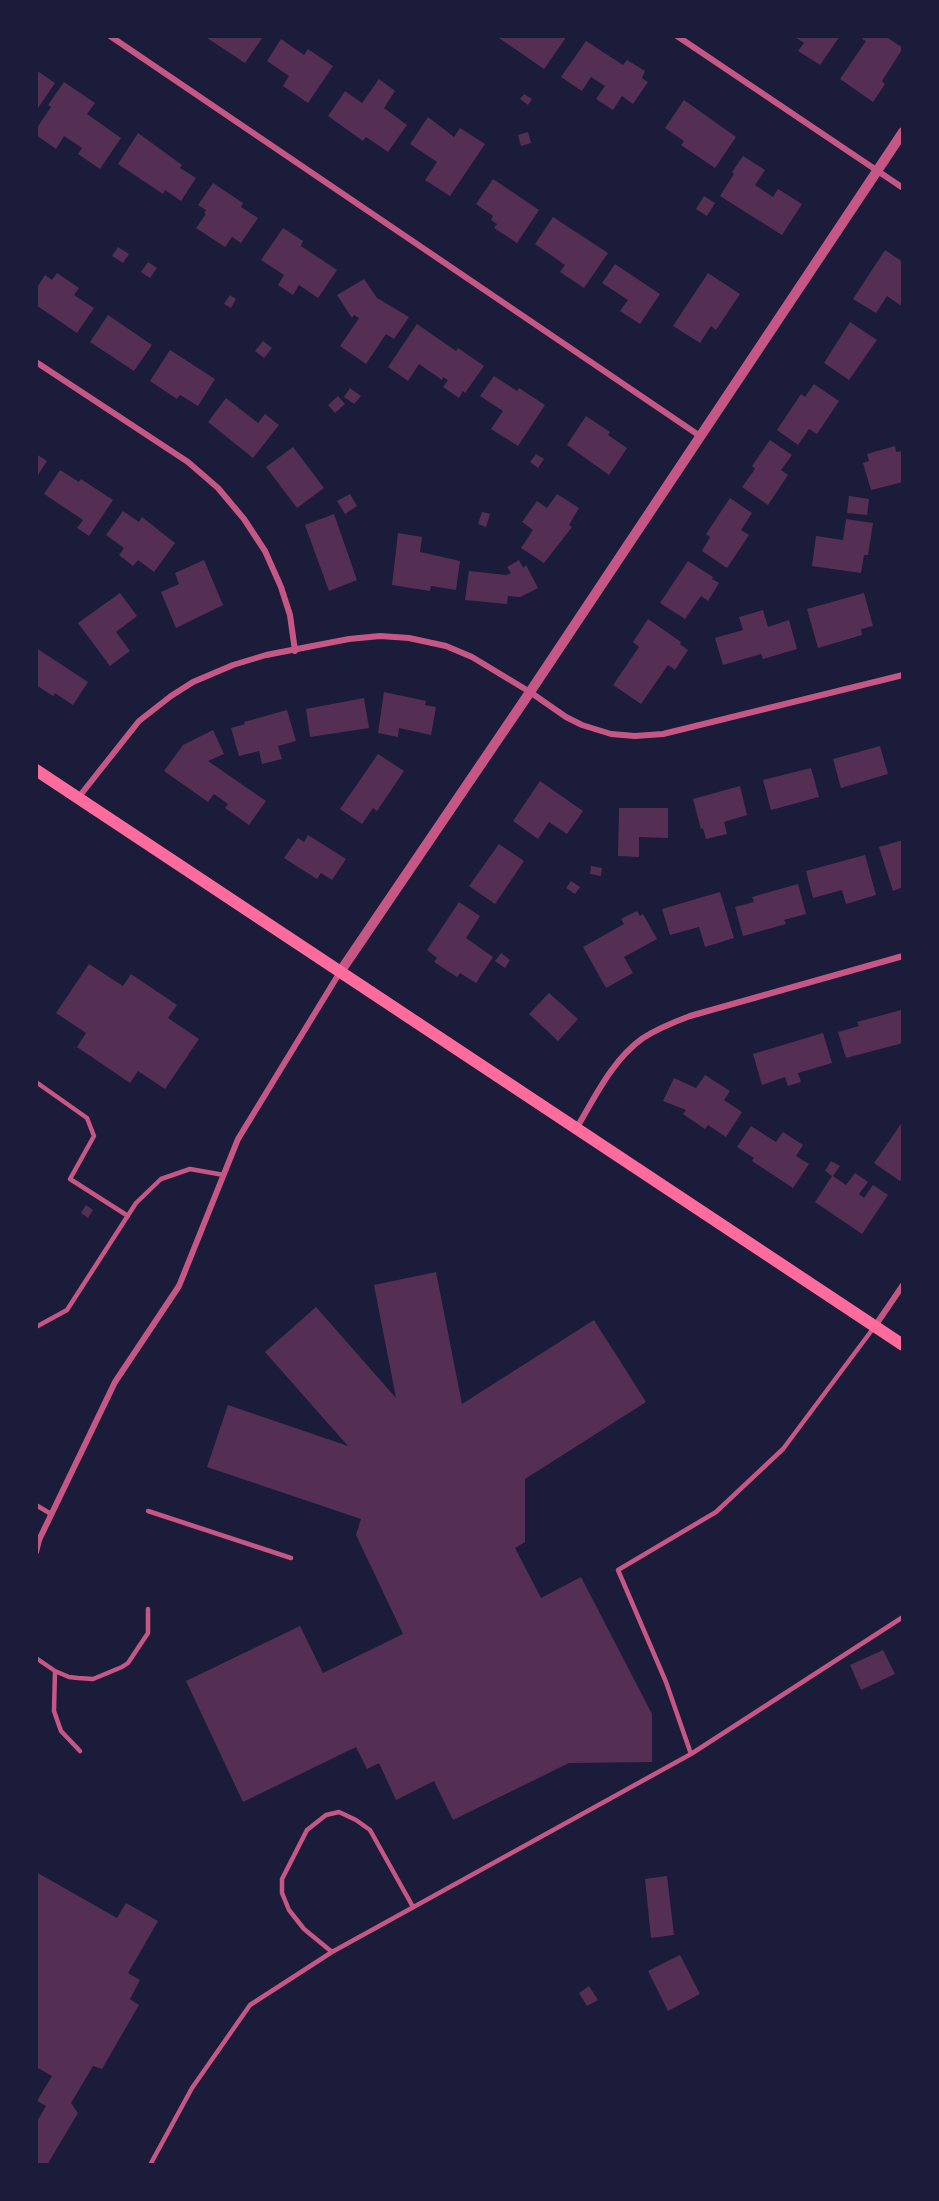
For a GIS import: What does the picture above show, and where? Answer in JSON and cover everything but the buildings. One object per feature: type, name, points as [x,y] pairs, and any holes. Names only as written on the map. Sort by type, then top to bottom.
[{"type":"main road","points":[[36,770],[903,1345]]},
{"type":"street","points":[[110,36],[700,436]]},
{"type":"street","points":[[677,36],[903,188]]},
{"type":"street","points":[[36,1552],[51,1514],[115,1382],[178,1287],[238,1139],[340,972],[530,692],[903,132]]},
{"type":"street","points":[[36,362],[188,462],[218,488],[244,519],[265,551],[281,587],[290,615],[295,651]]},
{"type":"street","points":[[78,798],[139,720],[193,682],[233,665],[266,655],[349,639],[380,636],[409,638],[446,646],[472,657],[582,725],[611,734],[635,736],[663,734],[903,675]]},
{"type":"street","points":[[576,1129],[614,1066],[643,1038],[669,1024],[690,1016],[903,956]]},
{"type":"street","points":[[875,1326],[903,1285]]},
{"type":"lane","points":[[36,1082],[87,1118],[94,1136],[70,1179],[128,1216]]},
{"type":"lane","points":[[36,1328],[67,1311],[136,1203],[161,1179],[190,1169],[224,1175]]},
{"type":"lane","points":[[691,1754],[666,1682],[618,1570],[716,1512],[783,1449],[875,1326]]},
{"type":"lane","points":[[36,1505],[51,1514]]},
{"type":"lane","points":[[148,1511],[291,1558]]},
{"type":"lane","points":[[36,1658],[69,1677],[93,1679],[128,1663],[148,1633],[148,1609]]},
{"type":"lane","points":[[150,2165],[192,2088],[250,2005],[332,1952],[691,1754],[903,1617]]},
{"type":"lane","points":[[55,1671],[54,1711],[61,1731],[80,1751]]},
{"type":"lane","points":[[332,1952],[304,1929],[289,1910],[282,1893],[282,1879],[307,1830],[326,1815],[339,1812],[370,1830],[412,1907]]}]
